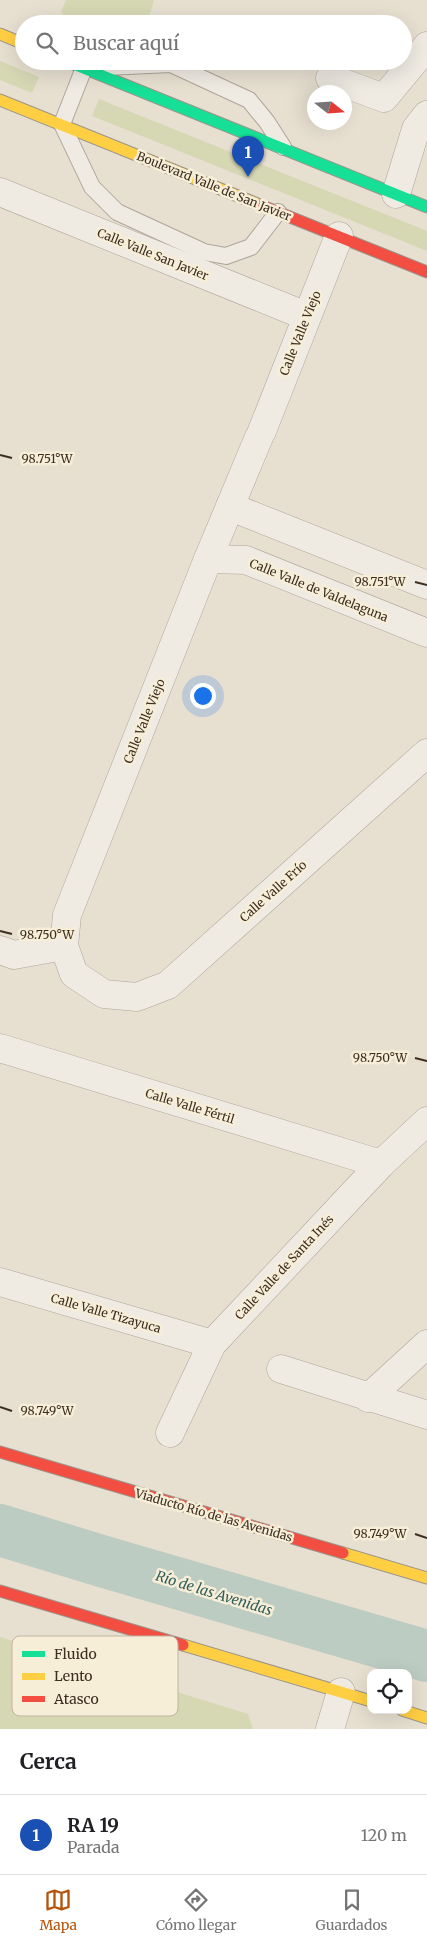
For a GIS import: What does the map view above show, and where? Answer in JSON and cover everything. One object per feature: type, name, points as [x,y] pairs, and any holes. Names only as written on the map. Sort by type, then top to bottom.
[{"type":"main road","points":[[0,34],[15,40]]},
{"type":"main road","points":[[89,70],[427,207]]},
{"type":"main road","name":"Boulevard Valle de San Javier","points":[[1,105],[62,124],[427,272]]},
{"type":"main road","name":"Viaducto Río de las Avenidas","points":[[0,1452],[427,1578]]},
{"type":"main road","points":[[0,1591],[152,1636]]},
{"type":"main road","points":[[178,1644],[367,1700]]},
{"type":"main road","points":[[412,1713],[427,1718]]},
{"type":"street","points":[[412,64],[427,46]]},
{"type":"street","points":[[330,78],[384,98],[407,70]]},
{"type":"street","points":[[396,194],[416,129],[427,115]]},
{"type":"street","name":"Calle Valle San Javier","points":[[0,192],[306,316]]},
{"type":"street","name":"Calle Valle Viejo","points":[[104,994],[74,974],[64,946],[67,915],[339,236]]},
{"type":"street","points":[[231,507],[427,585]]},
{"type":"street","name":"Calle Valle de Valdelaguna","points":[[208,559],[246,560],[427,633]]},
{"type":"street","name":"Calle Valle Frío","points":[[104,994],[137,997],[168,985],[427,753]]},
{"type":"street","points":[[0,950],[14,955],[64,946]]},
{"type":"street","name":"Calle Valle Fértil","points":[[0,1048],[381,1164]]},
{"type":"street","name":"Calle Valle de Santa Inés","points":[[170,1433],[212,1344],[381,1164],[427,1121]]},
{"type":"street","name":"Calle Valle Tizayuca","points":[[0,1282],[212,1344]]},
{"type":"street","points":[[368,1398],[427,1344]]},
{"type":"street","points":[[281,1369],[368,1398],[427,1415]]},
{"type":"street","points":[[330,1729],[341,1692]]},
{"type":"lane","points":[[83,70],[62,124],[92,186],[117,212],[204,252],[226,256],[251,248],[278,212]]},
{"type":"lane","points":[[184,70],[248,100],[267,122],[284,149]]},
{"type":"green space","points":[[66,0],[154,0],[149,15],[64,15],[61,12]]},
{"type":"green space","points":[[0,61],[15,67],[15,70],[22,70],[39,77],[32,93],[0,80]]},
{"type":"green space","points":[[99,99],[427,231],[427,251],[92,116]]},
{"type":"green space","points":[[0,1637],[12,1641],[12,1716],[178,1716],[178,1692],[248,1714],[253,1729],[0,1729]]},
{"type":"waterway","name":"Río de las Avenidas","points":[[0,1530],[427,1656]]},
{"type":"traffic: fast","points":[[88,70],[427,207]]},
{"type":"traffic: slow","points":[[0,34],[15,40]]},
{"type":"traffic: slow","points":[[0,100],[260,205]]},
{"type":"traffic: slow","points":[[343,1553],[427,1578]]},
{"type":"traffic: slow","points":[[183,1645],[367,1700]]},
{"type":"traffic: slow","points":[[412,1713],[427,1718]]},
{"type":"traffic: jam","points":[[260,205],[427,272]]},
{"type":"traffic: jam","points":[[0,1452],[343,1553]]},
{"type":"traffic: jam","points":[[0,1591],[152,1636]]},
{"type":"traffic: jam","points":[[178,1644],[183,1645]]},
{"type":"place","name":"RA 19","points":[[248,177]]}]
